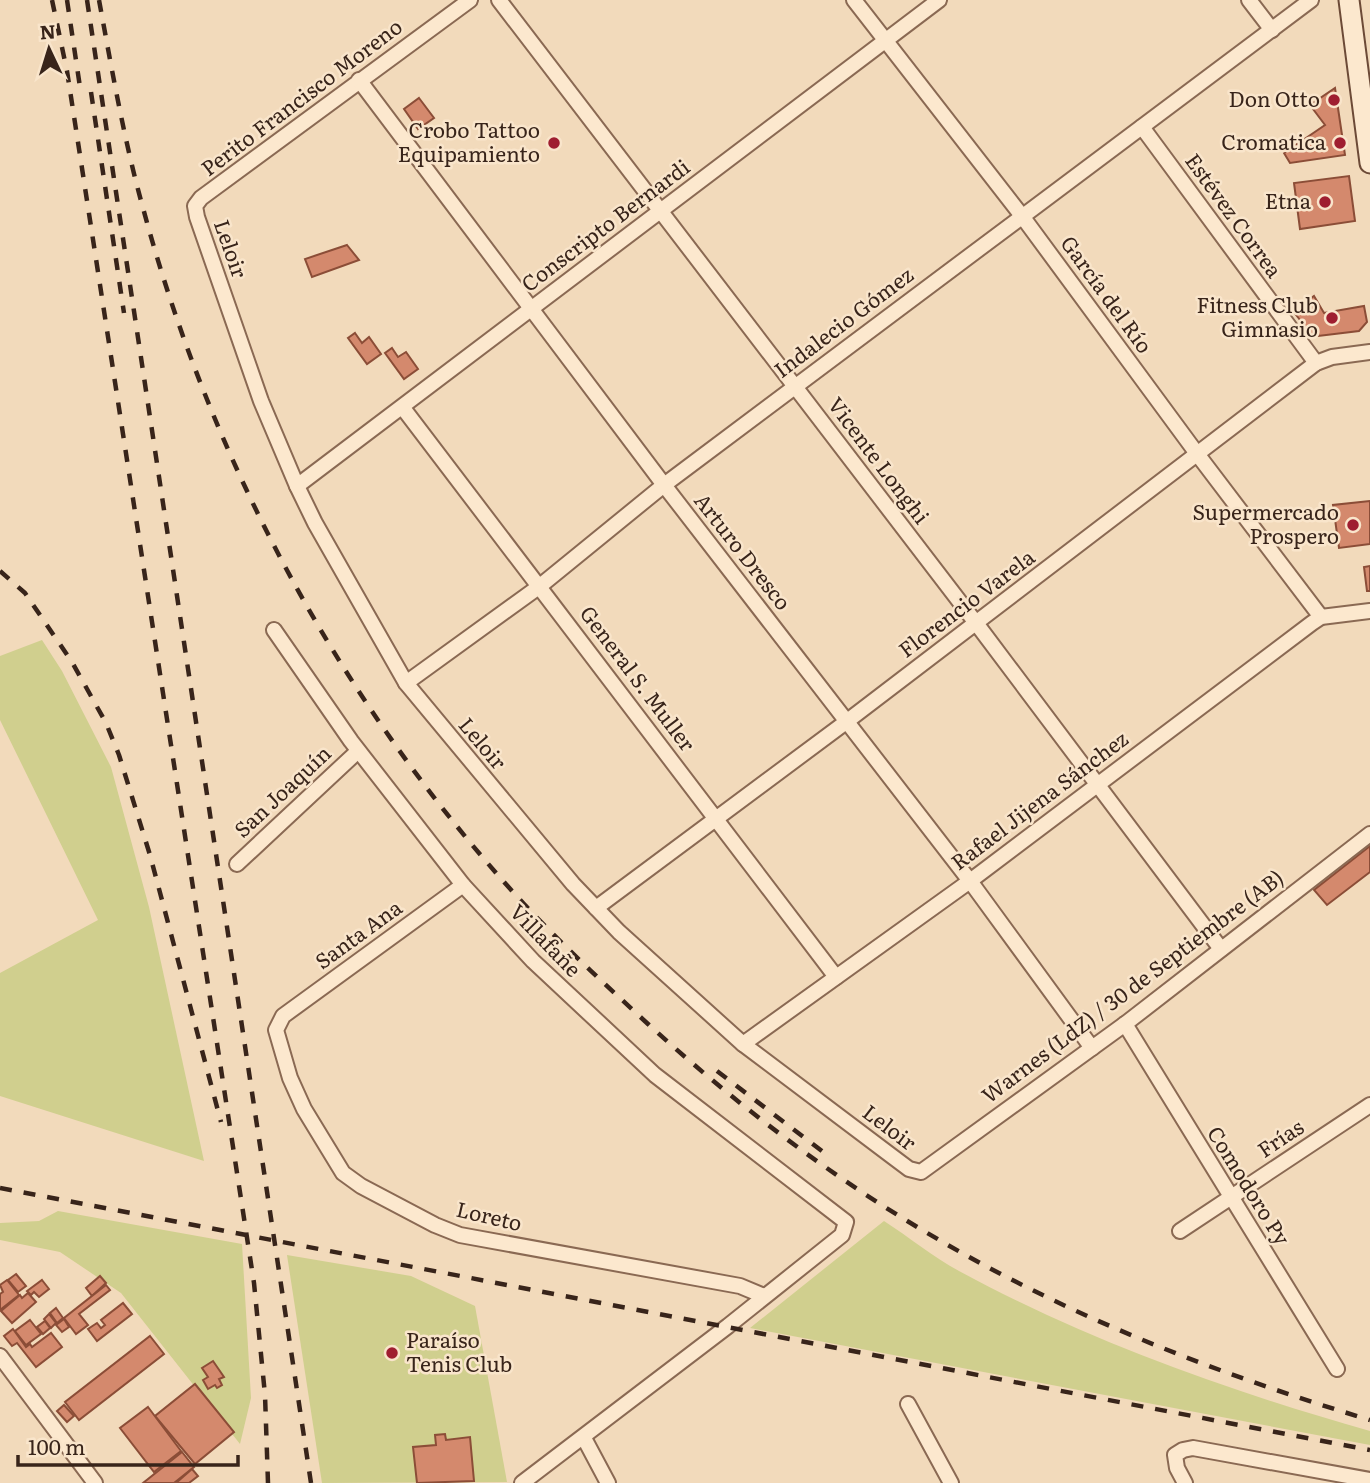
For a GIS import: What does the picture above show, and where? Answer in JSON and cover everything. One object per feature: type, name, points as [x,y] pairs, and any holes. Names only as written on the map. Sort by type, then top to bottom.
[{"type":"main road","points":[[1349,0],[1367,112],[1370,163]]},
{"type":"street","name":"Perito Francisco Moreno","points":[[195,206],[201,198],[470,0]]},
{"type":"street","name":"Vicente Longhi","points":[[499,0],[976,623],[1221,949]]},
{"type":"street","name":"García del Río","points":[[854,0],[1022,215],[1321,617]]},
{"type":"street","name":"Conscripto Bernardi","points":[[298,486],[939,0]]},
{"type":"street","points":[[1249,0],[1272,30]]},
{"type":"street","name":"Indalecio Gómez","points":[[406,683],[540,586],[664,485],[1311,0]]},
{"type":"street","name":"Arturo Dresco","points":[[359,80],[664,485],[970,881],[1092,1048]]},
{"type":"street","name":"Estévez Correa","points":[[1142,127],[1315,363]]},
{"type":"street","name":"Leloir","points":[[195,206],[254,382],[298,486],[315,523],[406,683],[573,884],[647,958],[743,1044],[909,1169],[920,1172]]},
{"type":"street","name":"Florencio Varela","points":[[596,908],[846,722],[1315,363],[1332,357],[1370,352]]},
{"type":"street","name":"General S. Muller","points":[[403,408],[836,977]]},
{"type":"street","name":"Rafael Jijena Sánchez","points":[[743,1044],[970,881],[1321,617],[1370,611]]},
{"type":"street","name":"Villafañe","points":[[274,630],[358,751],[463,885],[533,961],[655,1075],[846,1222],[842,1235],[764,1296]]},
{"type":"street","name":"San Joaquín","points":[[237,864],[358,751]]},
{"type":"street","name":"Warnes (LdZ) / 30 de Septiembre (AB)","points":[[920,1172],[1125,1024],[1370,834]]},
{"type":"street","name":"Santa Ana","points":[[280,1019],[463,885]]},
{"type":"street","name":"Loreto","points":[[280,1019],[276,1030],[278,1041],[297,1095],[343,1173],[360,1186],[460,1235],[740,1286],[764,1296]]},
{"type":"street","name":"Comodoro Py","points":[[1125,1024],[1337,1369]]},
{"type":"street","name":"Frías","points":[[1180,1231],[1370,1105]]},
{"type":"street","points":[[522,1483],[584,1438],[764,1296]]},
{"type":"street","points":[[0,1356],[95,1483]]},
{"type":"street","points":[[908,1404],[951,1483]]},
{"type":"street","points":[[584,1438],[608,1483]]},
{"type":"street","points":[[1185,1483],[1177,1468],[1175,1455],[1193,1448],[1370,1480]]},
{"type":"shaded area","points":[[42,640],[62,671],[111,767],[149,907],[204,1161],[0,1096],[0,973],[98,920],[0,720],[0,656]]},
{"type":"shaded area","points":[[58,1211],[242,1244],[251,1398],[240,1444],[121,1293],[60,1252],[0,1240],[0,1223],[39,1221]]},
{"type":"shaded area","points":[[884,1221],[959,1271],[1058,1320],[1212,1381],[1370,1431],[1370,1445],[750,1328]]},
{"type":"shaded area","name":"Paraíso Tenis Club","points":[[287,1255],[411,1276],[475,1306],[507,1482],[322,1483]]},
{"type":"building","points":[[1335,88],[1345,155],[1290,163],[1284,153],[1325,125],[1310,105]]},
{"type":"building","points":[[419,98],[434,118],[418,129],[404,109]]},
{"type":"building","name":"Etna","points":[[1349,176],[1355,221],[1300,229],[1294,183]]},
{"type":"building","points":[[347,245],[359,260],[312,277],[305,259]]},
{"type":"building","name":"Fitness Club Gimnasio","points":[[1314,296],[1324,313],[1364,306],[1367,322],[1359,331],[1318,336],[1311,334],[1293,311]]},
{"type":"building","points":[[355,333],[362,343],[369,337],[381,354],[367,364],[348,338]]},
{"type":"building","points":[[392,348],[398,357],[406,352],[418,369],[404,379],[385,353]]},
{"type":"building","name":"Supermercado Prospero","points":[[1370,501],[1370,544],[1339,548],[1333,505]]},
{"type":"building","points":[[1370,566],[1370,591],[1367,591],[1364,567]]},
{"type":"building","points":[[1370,846],[1370,872],[1327,905],[1314,890]]},
{"type":"building","points":[[16,1274],[26,1286],[18,1292],[8,1280]]},
{"type":"building","points":[[100,1276],[106,1283],[92,1296],[86,1288]]},
{"type":"building","points":[[7,1280],[19,1295],[0,1310],[0,1294],[3,1292],[0,1285]]},
{"type":"building","points":[[42,1280],[49,1289],[39,1297],[34,1292],[31,1295],[27,1291]]},
{"type":"building","points":[[106,1285],[110,1290],[79,1314],[88,1325],[76,1334],[64,1318]]},
{"type":"building","points":[[28,1293],[36,1302],[12,1323],[1,1311],[20,1295],[22,1298]]},
{"type":"building","points":[[123,1303],[132,1314],[97,1341],[88,1329],[97,1323],[101,1328],[105,1325],[101,1320]]},
{"type":"building","points":[[56,1308],[63,1318],[57,1323],[50,1313]]},
{"type":"building","points":[[49,1314],[56,1323],[51,1328],[44,1319]]},
{"type":"building","points":[[64,1319],[69,1327],[62,1332],[56,1325]]},
{"type":"building","points":[[30,1320],[41,1334],[26,1345],[15,1331]]},
{"type":"building","points":[[45,1321],[50,1328],[43,1334],[37,1327]]},
{"type":"building","points":[[13,1329],[26,1347],[30,1344],[32,1347],[51,1333],[62,1347],[36,1367],[17,1343],[12,1346],[4,1336]]},
{"type":"building","points":[[150,1336],[164,1354],[79,1420],[65,1402]]},
{"type":"building","points":[[213,1361],[224,1377],[219,1379],[222,1385],[208,1389],[203,1380],[208,1377],[202,1368]]},
{"type":"building","points":[[195,1384],[234,1432],[195,1464],[155,1416]]},
{"type":"building","points":[[64,1405],[74,1416],[67,1422],[57,1411]]},
{"type":"building","points":[[148,1407],[181,1451],[154,1472],[120,1428]]},
{"type":"building","points":[[445,1434],[446,1440],[470,1437],[474,1481],[417,1483],[413,1447],[436,1445],[435,1435]]},
{"type":"building","points":[[182,1452],[194,1467],[174,1483],[143,1483]]},
{"type":"building","points":[[192,1469],[198,1476],[189,1483],[176,1483]]},
{"type":"railway","points":[[52,0],[67,71],[254,1283],[265,1395],[268,1483]]},
{"type":"railway","points":[[67,0],[80,87]]},
{"type":"railway","points":[[87,0],[311,1483]]},
{"type":"railway","points":[[99,0],[119,105],[143,208],[172,304],[206,398],[246,490],[292,579],[343,666],[398,749],[459,829],[524,904],[648,1024],[717,1084],[825,1167],[902,1218],[992,1269],[1096,1320],[1204,1364],[1370,1420]]},
{"type":"railway","points":[[91,92],[124,313]]},
{"type":"railway","points":[[0,571],[25,593],[72,662],[106,723],[119,755],[150,855],[221,1122]]},
{"type":"railway","points":[[717,1071],[831,1158]]},
{"type":"railway","points":[[0,1188],[1370,1450]]},
{"type":"place","name":"Don Otto","points":[[1334,100]]},
{"type":"place","name":"Crobo Tattoo Equipamiento","points":[[554,143]]},
{"type":"place","name":"Cromatica","points":[[1340,143]]},
{"type":"place","name":"Etna","points":[[1325,202]]},
{"type":"place","name":"Fitness Club Gimnasio","points":[[1332,318]]},
{"type":"place","name":"Supermercado Prospero","points":[[1353,525]]},
{"type":"place","name":"Paraíso Tenis Club","points":[[392,1353]]}]
